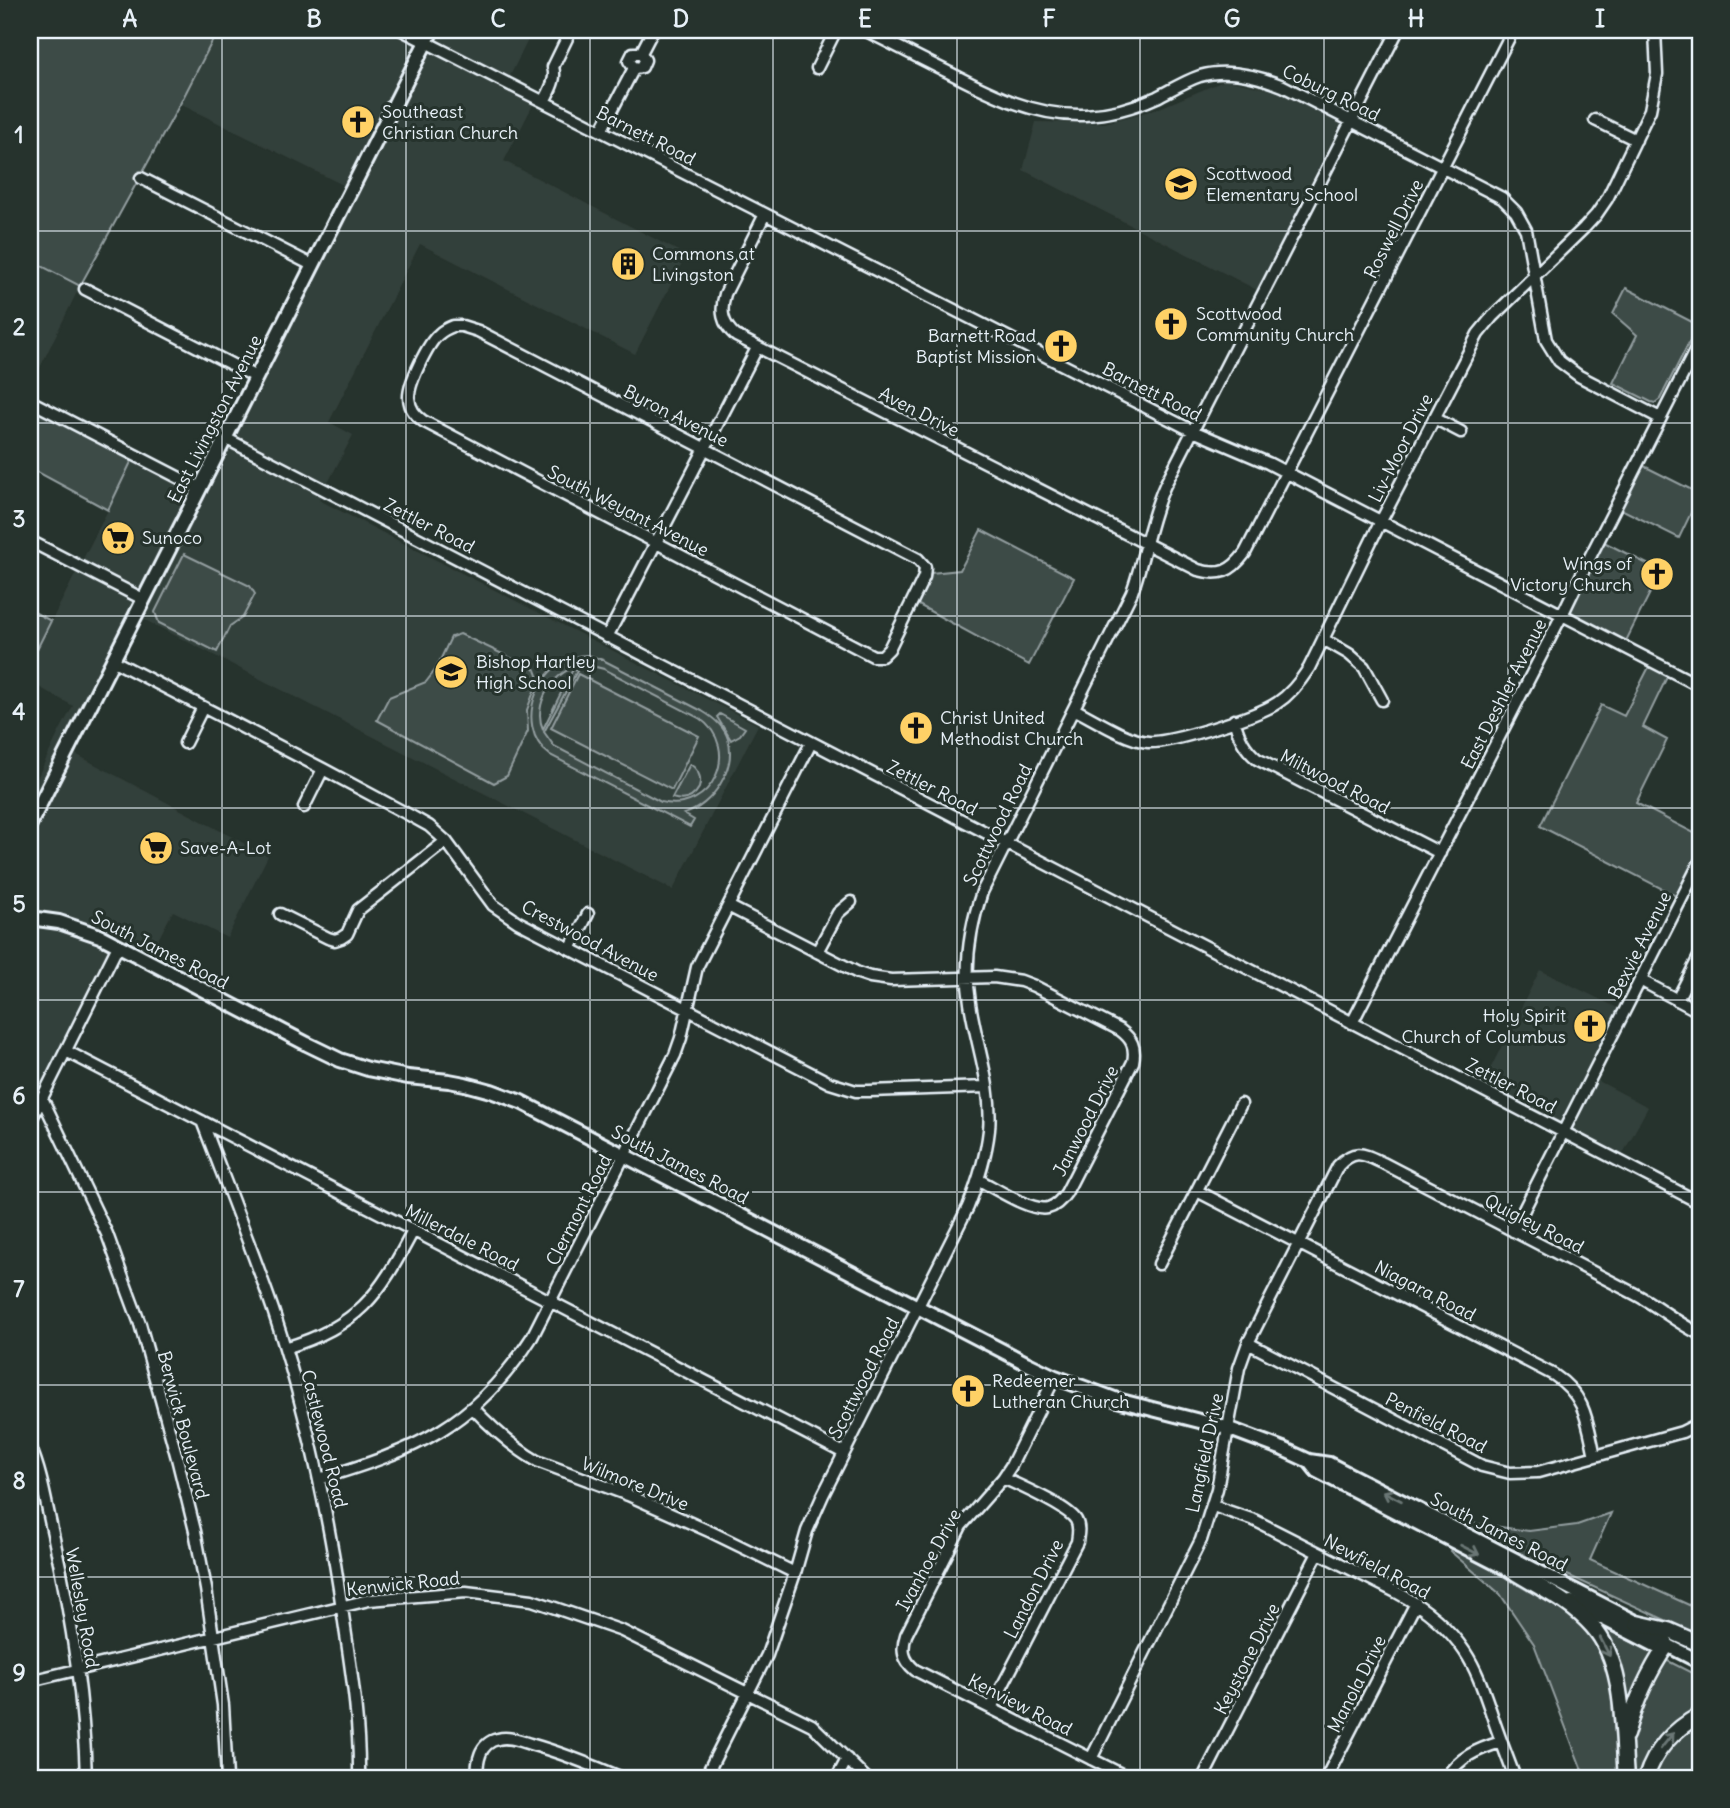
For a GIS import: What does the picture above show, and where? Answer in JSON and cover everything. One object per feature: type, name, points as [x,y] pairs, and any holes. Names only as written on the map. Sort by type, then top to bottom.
[{"type":"highway","points":[[1516,1573],[1577,1612],[1601,1639],[1615,1674],[1626,1778]]},
{"type":"highway","points":[[1637,1623],[1668,1630],[1700,1644]]},
{"type":"highway","points":[[1624,1745],[1630,1718],[1641,1690],[1667,1645]]},
{"type":"highway","points":[[1646,1778],[1665,1742],[1684,1724],[1700,1715]]},
{"type":"main road","name":"East Livingston Avenue","points":[[30,824],[432,30]]},
{"type":"main road","name":"South James Road","points":[[30,918],[71,925],[100,936],[329,1055],[369,1069],[408,1077],[449,1081],[491,1091],[521,1102],[1055,1377],[1131,1405],[1227,1428],[1309,1461],[1329,1464],[1663,1636],[1667,1645]]},
{"type":"main road","name":"South James Road","points":[[1309,1461],[1317,1471],[1657,1646],[1667,1645],[1700,1662]]},
{"type":"street","name":"Barnett Road","points":[[402,30],[1194,431],[1286,472],[1700,686]]},
{"type":"street","points":[[544,102],[555,80],[553,67],[571,30]]},
{"type":"street","points":[[601,131],[634,68],[645,64],[641,53],[653,30]]},
{"type":"street","points":[[817,68],[836,30]]},
{"type":"street","name":"Coburg Road","points":[[864,30],[997,97],[1048,112],[1085,115],[1122,110],[1200,76],[1219,73],[1270,80],[1493,192],[1510,205],[1526,230],[1546,340],[1559,361],[1579,376],[1660,418]]},
{"type":"street","name":"Scottwood Road","points":[[705,1778],[767,1655],[807,1531],[822,1495],[968,1207],[979,1180],[989,1129],[987,1087],[970,1003],[968,978],[975,910],[989,874],[1132,592],[1157,503],[1398,30]]},
{"type":"street","name":"Roswell Drive","points":[[1210,573],[1224,572],[1237,565],[1245,553],[1513,30]]},
{"type":"street","name":"Liv-Moor Drive","points":[[1074,709],[1128,737],[1150,743],[1173,740],[1259,712],[1289,695],[1309,668],[1381,521],[1478,334],[1596,215],[1607,199],[1645,124],[1654,97],[1657,75],[1655,30]]},
{"type":"street","points":[[1595,120],[1636,140]]},
{"type":"street","points":[[141,178],[312,265]]},
{"type":"street","name":"Aven Drive","points":[[765,214],[725,293],[722,313],[724,322],[736,336],[1146,544],[1198,570],[1210,573]]},
{"type":"street","points":[[85,289],[256,377]]},
{"type":"street","name":"Byron Avenue","points":[[421,363],[438,334],[453,326],[470,328],[910,555],[923,564],[925,577],[889,649],[879,657]]},
{"type":"street","name":"East Deshler Avenue","points":[[1352,1023],[1700,341]]},
{"type":"street","points":[[607,637],[757,348]]},
{"type":"street","name":"South Weyant Avenue","points":[[421,363],[411,382],[408,396],[410,407],[423,421],[656,544],[879,657]]},
{"type":"street","points":[[30,401],[200,488]]},
{"type":"street","points":[[1434,418],[1461,432]]},
{"type":"street","name":"Zettler Road","points":[[225,438],[1700,1203]]},
{"type":"street","points":[[30,541],[143,599]]},
{"type":"street","points":[[1323,639],[1349,654],[1364,667],[1382,700]]},
{"type":"street","name":"Crestwood Avenue","points":[[112,660],[429,826],[446,841],[493,905],[519,922],[830,1083],[869,1091],[987,1087]]},
{"type":"street","points":[[185,743],[203,707]]},
{"type":"street","name":"Miltwood Road","points":[[1234,720],[1238,736],[1246,750],[1258,760],[1440,853]]},
{"type":"street","name":"Clermont Road","points":[[319,1479],[412,1447],[444,1429],[473,1408],[517,1361],[532,1337],[675,1055],[697,967],[811,743]]},
{"type":"street","points":[[304,807],[323,769]]},
{"type":"street","points":[[280,914],[328,938],[341,938],[347,934],[358,910],[446,841]]},
{"type":"street","name":"Bexvie Avenue","points":[[1513,1231],[1700,862]]},
{"type":"street","points":[[817,952],[838,914],[851,902]]},
{"type":"street","points":[[728,906],[858,973],[891,980],[968,978]]},
{"type":"street","points":[[570,949],[588,914]]},
{"type":"street","points":[[30,1122],[118,946]]},
{"type":"street","points":[[1678,1000],[1700,955]]},
{"type":"street","name":"Janwood Drive","points":[[968,978],[1007,978],[1034,986],[1120,1030],[1135,1048],[1133,1062],[1061,1199],[1049,1208],[1035,1207],[979,1180]]},
{"type":"street","points":[[1640,980],[1700,1012]]},
{"type":"street","name":"Millerdale Road","points":[[66,1051],[844,1453]]},
{"type":"street","name":"Berwick Boulevard","points":[[42,1097],[107,1234],[140,1324],[195,1531],[223,1705],[227,1778]]},
{"type":"street","points":[[1159,1264],[1241,1104]]},
{"type":"street","name":"Castlewood Road","points":[[201,1121],[261,1276],[285,1348],[319,1479],[332,1542],[353,1680],[359,1778]]},
{"type":"street","name":"Quigley Road","points":[[1349,1155],[1368,1156],[1635,1294],[1700,1334]]},
{"type":"street","name":"Langfield Drive","points":[[1091,1759],[1201,1539],[1213,1506],[1239,1368],[1248,1343],[1338,1166],[1349,1155]]},
{"type":"street","name":"Niagara Road","points":[[1197,1191],[1554,1375],[1576,1393],[1584,1411],[1595,1456]]},
{"type":"street","points":[[285,1348],[313,1339],[359,1311],[392,1270],[413,1231]]},
{"type":"street","name":"Penfield Road","points":[[1248,1343],[1482,1466],[1510,1473],[1538,1472],[1682,1432],[1700,1423]]},
{"type":"street","name":"Ivanhoe Drive","points":[[903,1654],[906,1635],[961,1526],[1011,1466],[1055,1377]]},
{"type":"street","name":"Wilmore Drive","points":[[473,1408],[493,1429],[537,1461],[628,1495],[795,1573]]},
{"type":"street","name":"Wellesley Road","points":[[30,1446],[40,1474],[63,1581],[78,1670],[86,1778]]},
{"type":"street","name":"Landon Drive","points":[[991,1708],[1076,1542],[1079,1530],[1074,1517],[1064,1509],[1003,1478]]},
{"type":"street","name":"Newfield Road","points":[[1213,1506],[1254,1520],[1416,1603],[1451,1634],[1466,1653],[1479,1680],[1515,1778]]},
{"type":"street","name":"Keystone Drive","points":[[1203,1778],[1318,1553]]},
{"type":"street","name":"Kenwick Road","points":[[30,1681],[369,1600],[466,1592],[532,1600],[622,1631],[812,1725],[866,1778]]},
{"type":"street","name":"Manola Drive","points":[[1326,1778],[1416,1603]]},
{"type":"street","name":"Kenview Road","points":[[903,1654],[907,1663],[915,1670],[1129,1778]]},
{"type":"street","points":[[477,1778],[479,1755],[486,1745],[497,1739],[509,1738],[562,1754],[622,1778]]},
{"type":"street","points":[[1446,1778],[1452,1768],[1465,1757],[1501,1742]]},
{"type":"street","points":[[837,1778],[847,1759]]},
{"type":"shaded area","points":[[30,30],[218,30],[80,286],[30,260]]},
{"type":"shaded area","points":[[218,30],[533,30],[506,84],[536,99],[504,161],[686,255],[635,354],[420,244],[329,422],[353,435],[319,500],[758,725],[673,890],[134,616],[66,749],[268,856],[227,938],[173,911],[147,961],[117,946],[30,1119],[30,793],[73,706],[30,682],[30,663],[132,460],[205,498],[228,454],[219,448],[349,188],[180,104]]},
{"type":"shaded area","name":"Scottwood Elementary School","points":[[1226,80],[1277,91],[1341,123],[1257,290],[1023,170],[1036,122],[1105,123],[1157,109]]},
{"type":"shaded area","points":[[30,260],[80,286],[30,388]]},
{"type":"shaded area","points":[[1626,288],[1698,325],[1660,399],[1655,403],[1613,383],[1637,335],[1613,314]]},
{"type":"shaded area","points":[[30,406],[132,460],[108,510],[30,468]]},
{"type":"shaded area","points":[[1640,464],[1700,494],[1679,538],[1619,508]]},
{"type":"shaded area","points":[[981,530],[1074,578],[1029,665],[915,603],[931,573],[960,570]]},
{"type":"shaded area","points":[[1602,541],[1661,571],[1625,643],[1574,616],[1570,610]]},
{"type":"shaded area","points":[[184,554],[250,586],[255,594],[243,617],[230,626],[217,652],[159,623],[155,612]]},
{"type":"shaded area","points":[[30,610],[51,621],[30,663]]},
{"type":"shaded area","points":[[460,634],[536,670],[539,678],[527,710],[528,731],[507,776],[494,783],[377,720],[389,697],[426,682],[436,669],[451,637]]},
{"type":"shaded area","points":[[588,655],[603,660],[702,711],[724,730],[730,751],[725,774],[713,795],[694,810],[684,814],[694,820],[690,827],[550,755],[538,742],[532,727],[536,694],[544,679],[556,666],[571,658]],"holes":[[[592,666],[604,669],[699,718],[712,731],[719,746],[720,761],[716,776],[707,789],[695,799],[679,803],[661,802],[554,746],[544,732],[577,671],[573,669],[543,729],[540,710],[547,691],[553,682],[569,669]]]},
{"type":"shaded area","points":[[1650,665],[1668,675],[1643,727],[1667,740],[1636,803],[1700,836],[1700,851],[1676,896],[1540,826],[1601,705],[1624,716]]},
{"type":"shaded area","points":[[578,674],[699,736],[672,790],[551,728]]},
{"type":"shaded area","points":[[720,714],[745,728],[740,735],[731,740],[717,717]]},
{"type":"shaded area","points":[[690,764],[699,774],[699,788],[688,799],[672,798]]},
{"type":"shaded area","points":[[1540,970],[1624,1011],[1591,1077],[1648,1107],[1619,1161],[1480,1089]]},
{"type":"shaded area","points":[[1611,1513],[1590,1560],[1700,1610],[1700,1636],[1463,1527],[1465,1522],[1529,1531],[1577,1525]]},
{"type":"shaded area","points":[[1452,1547],[1565,1612],[1591,1633],[1609,1670],[1619,1778],[1585,1778],[1534,1644],[1500,1594],[1450,1551]]},
{"type":"shaded area","points":[[1600,1626],[1654,1653],[1638,1681],[1627,1709]]},
{"type":"shaded area","points":[[1668,1661],[1700,1677],[1700,1709],[1642,1778],[1630,1778],[1631,1734],[1661,1662]]},
{"type":"shaded area","points":[[1700,1720],[1700,1778],[1653,1778],[1671,1745]]},
{"type":"place","name":"Southeast Christian Church","points":[[358,122]]},
{"type":"place","name":"Scottwood Elementary School","points":[[1181,184]]},
{"type":"place","name":"Commons at Livingston","points":[[628,264]]},
{"type":"place","name":"Scottwood Community Church","points":[[1171,324]]},
{"type":"place","name":"Barnett Road Baptist Mission","points":[[1061,346]]},
{"type":"place","name":"Sunoco","points":[[118,538]]},
{"type":"place","name":"Wings of Victory Church","points":[[1657,574]]},
{"type":"place","name":"Bishop Hartley High School","points":[[451,672]]},
{"type":"place","name":"Christ United Methodist Church","points":[[916,728]]},
{"type":"place","name":"Save-A-Lot","points":[[156,848]]},
{"type":"place","name":"Holy Spirit Church of Columbus","points":[[1590,1026]]},
{"type":"place","name":"Redeemer Lutheran Church","points":[[968,1391]]}]
